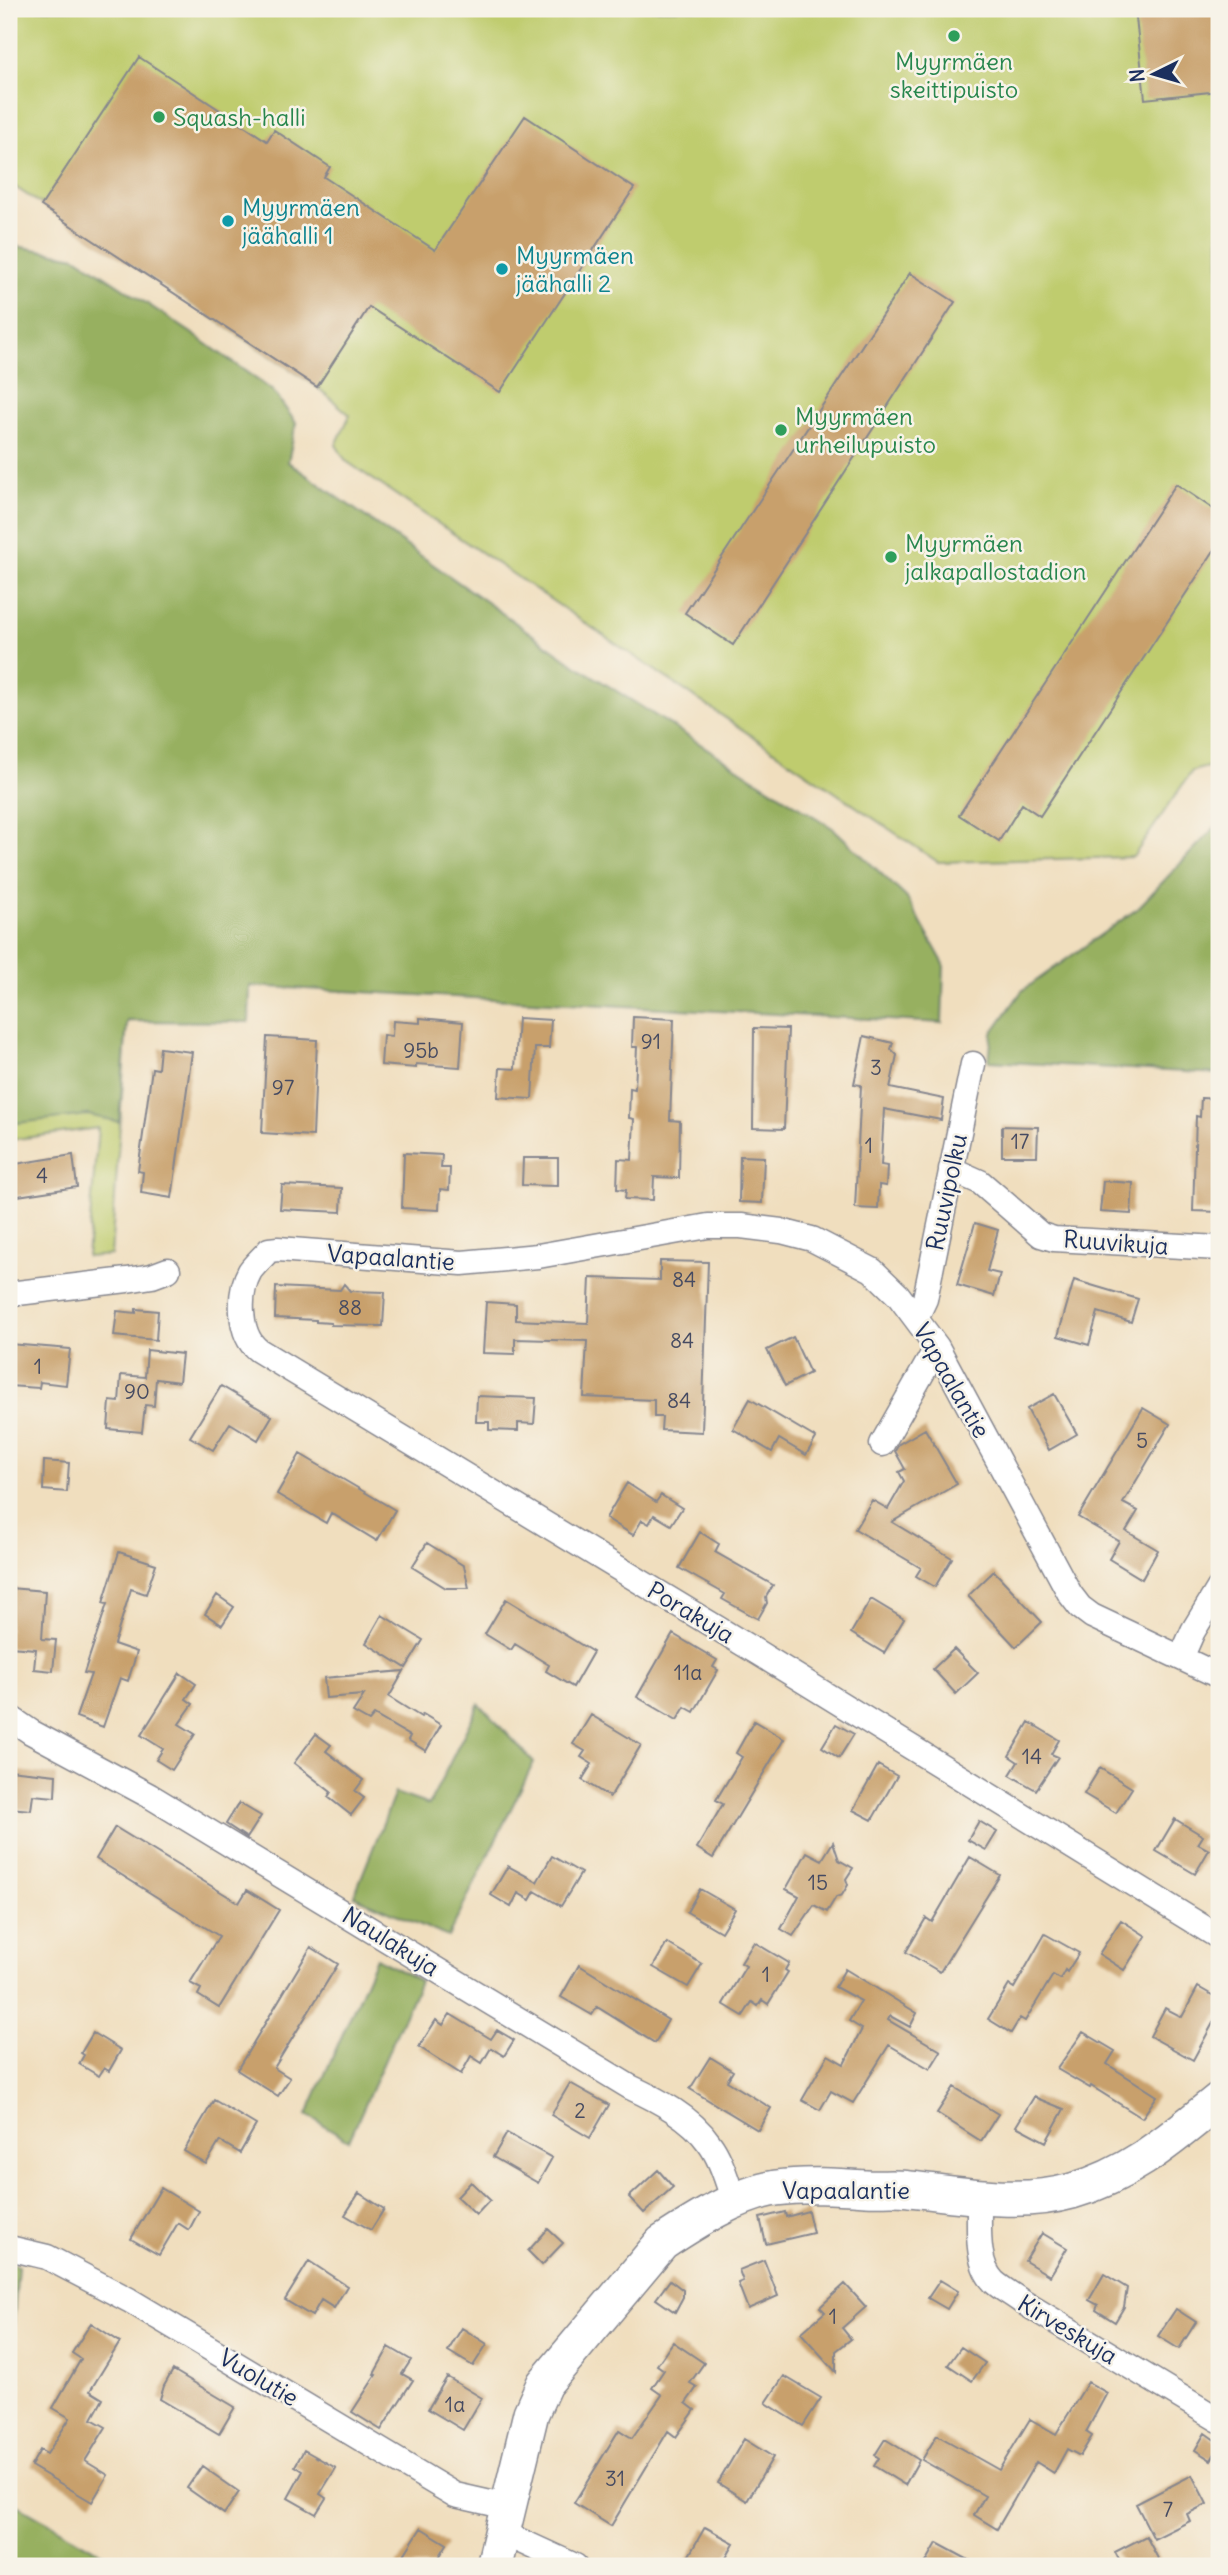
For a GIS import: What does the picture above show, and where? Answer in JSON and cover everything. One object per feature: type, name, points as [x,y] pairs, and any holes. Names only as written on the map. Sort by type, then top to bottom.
[{"type":"street","name":"Ruuvipolku","points":[[916,1318],[925,1299],[973,1064]]},
{"type":"street","name":"Ruuvikuja","points":[[951,1169],[980,1182],[1041,1235],[1057,1240],[1219,1248]]},
{"type":"street","name":"Vapaalantie","points":[[269,1250],[462,1263],[538,1256],[708,1226],[741,1226],[799,1235],[839,1251],[872,1270],[898,1295],[937,1347],[1070,1594],[1080,1607],[1092,1616],[1219,1676]]},
{"type":"street","name":"Porakuja","points":[[269,1250],[250,1272],[243,1297],[242,1316],[246,1334],[258,1350],[760,1654],[1219,1937]]},
{"type":"street","points":[[9,1294],[140,1278],[168,1270]]},
{"type":"street","points":[[882,1444],[937,1347]]},
{"type":"street","points":[[1181,1658],[1193,1631],[1219,1588]]},
{"type":"street","name":"Naulakuja","points":[[9,1717],[31,1732],[150,1796],[678,2115],[709,2143],[719,2160],[735,2203]]},
{"type":"street","name":"Vapaalantie","points":[[494,2566],[531,2413],[544,2384],[662,2244],[709,2214],[776,2188],[829,2186],[908,2189],[946,2195],[1034,2197],[1069,2192],[1100,2182],[1158,2150],[1219,2100]]},
{"type":"street","name":"Kirveskuja","points":[[979,2196],[981,2252],[987,2272],[994,2282],[1219,2420]]},
{"type":"street","name":"Vuolutie","points":[[9,2248],[47,2257],[129,2300],[454,2495],[505,2520],[575,2566]]},
{"type":"green space","name":"Myyrmäen urheilupuisto","points":[[9,9],[1219,9],[1219,764],[1192,771],[1133,857],[938,862],[346,461],[336,445],[350,415],[317,387],[9,183]]},
{"type":"green space","points":[[16,246],[76,257],[190,332],[273,391],[296,423],[288,462],[571,662],[834,829],[907,898],[944,964],[942,1023],[250,986],[249,1022],[127,1021],[119,1122],[88,1115],[9,1124],[9,252]]},
{"type":"green space","points":[[1219,823],[1219,1074],[989,1061],[992,1033],[1022,991],[1137,909]]},
{"type":"green space","points":[[127,1021],[111,1255],[87,1257],[98,1128],[9,1140],[9,1043]]},
{"type":"green space","points":[[479,1704],[534,1762],[448,1937],[354,1896],[395,1793],[429,1805]]},
{"type":"green space","points":[[376,1958],[420,1981],[349,2140],[307,2115]]},
{"type":"green space","points":[[9,2262],[18,2266],[9,2382]]},
{"type":"green space","points":[[9,2500],[124,2566],[9,2566]]},
{"type":"building","points":[[1135,9],[1219,9],[1219,91],[1145,99]]},
{"type":"building","name":"Myyrmäen jäähalli 1","points":[[139,57],[267,141],[274,130],[330,167],[324,177],[435,250],[525,116],[634,188],[500,392],[369,307],[317,387],[41,206]]},
{"type":"building","points":[[910,273],[955,302],[733,645],[685,613]]},
{"type":"building","points":[[1176,484],[1219,513],[1219,543],[1040,816],[1022,804],[999,841],[959,815]]},
{"type":"building","points":[[633,1017],[674,1019],[670,1120],[680,1121],[679,1178],[654,1177],[653,1200],[625,1199],[626,1190],[617,1189],[618,1159],[632,1160],[634,1119],[629,1118],[630,1088],[635,1089],[637,1047],[632,1047]]},
{"type":"building","points":[[420,1018],[463,1022],[460,1067],[416,1064],[416,1068],[381,1065],[383,1035],[392,1036],[393,1021],[420,1023]]},
{"type":"building","points":[[518,1018],[551,1020],[549,1048],[535,1048],[532,1099],[498,1097],[500,1068],[515,1069]]},
{"type":"building","points":[[754,1028],[788,1029],[784,1129],[753,1128]]},
{"type":"building","points":[[864,1036],[893,1043],[891,1049],[897,1055],[890,1088],[944,1099],[941,1120],[884,1109],[881,1165],[887,1166],[886,1186],[879,1185],[878,1209],[855,1208],[861,1085],[854,1084]]},
{"type":"building","points":[[267,1037],[317,1040],[313,1136],[262,1133]]},
{"type":"building","points":[[160,1048],[192,1052],[172,1198],[141,1193],[143,1172],[138,1171],[152,1068],[158,1069]]},
{"type":"building","points":[[1201,1098],[1219,1099],[1219,1212],[1193,1211],[1196,1116],[1200,1117]]},
{"type":"building","points":[[1002,1126],[1038,1127],[1037,1156],[1002,1156]]},
{"type":"building","points":[[404,1153],[442,1155],[441,1168],[450,1168],[449,1190],[440,1189],[439,1210],[402,1208]]},
{"type":"building","points":[[73,1155],[77,1187],[11,1197],[9,1165]]},
{"type":"building","points":[[740,1156],[764,1157],[762,1203],[739,1202]]},
{"type":"building","points":[[523,1158],[558,1158],[558,1186],[522,1185]]},
{"type":"building","points":[[1103,1181],[1133,1183],[1131,1214],[1100,1212]]},
{"type":"building","points":[[282,1185],[342,1188],[341,1212],[280,1209]]},
{"type":"building","points":[[975,1223],[998,1230],[987,1271],[1000,1274],[994,1296],[957,1285]]},
{"type":"building","points":[[660,1261],[708,1262],[702,1432],[661,1430],[662,1417],[654,1417],[654,1400],[584,1397],[587,1341],[515,1339],[515,1354],[483,1353],[486,1302],[516,1304],[516,1320],[588,1323],[590,1278],[660,1280]]},
{"type":"building","points":[[1074,1280],[1138,1299],[1131,1322],[1098,1312],[1089,1345],[1058,1336]]},
{"type":"building","points":[[344,1284],[350,1291],[385,1292],[383,1326],[331,1325],[316,1320],[275,1318],[276,1287],[340,1290]]},
{"type":"building","points":[[136,1309],[158,1311],[156,1340],[114,1336],[117,1311],[136,1313]]},
{"type":"building","points":[[793,1337],[810,1373],[785,1386],[767,1350]]},
{"type":"building","points":[[9,1344],[70,1349],[66,1385],[40,1382],[39,1388],[9,1386]]},
{"type":"building","points":[[147,1350],[182,1354],[179,1382],[156,1379],[154,1406],[145,1405],[142,1432],[108,1429],[110,1401],[119,1402],[121,1375],[145,1377]]},
{"type":"building","points":[[221,1386],[272,1416],[258,1440],[230,1423],[213,1450],[190,1437]]},
{"type":"building","points":[[1054,1394],[1077,1434],[1049,1450],[1027,1409]]},
{"type":"building","points":[[477,1396],[536,1398],[534,1424],[518,1423],[518,1431],[489,1430],[489,1422],[476,1422]]},
{"type":"building","points":[[750,1399],[816,1438],[806,1455],[779,1439],[772,1452],[733,1429]]},
{"type":"building","points":[[1143,1408],[1170,1424],[1123,1503],[1138,1511],[1126,1531],[1158,1550],[1142,1579],[1109,1559],[1119,1541],[1078,1517]]},
{"type":"building","points":[[925,1429],[957,1484],[892,1522],[952,1558],[935,1587],[916,1576],[921,1568],[855,1529],[872,1500],[888,1509],[904,1481],[899,1472],[905,1469],[895,1451],[899,1444]]},
{"type":"building","points":[[300,1454],[395,1510],[377,1541],[331,1513],[326,1523],[277,1494]]},
{"type":"building","points":[[44,1461],[69,1463],[67,1492],[43,1490]]},
{"type":"building","points":[[627,1483],[656,1502],[661,1495],[682,1508],[671,1525],[654,1515],[649,1524],[642,1520],[633,1535],[606,1518]]},
{"type":"building","points":[[700,1532],[719,1544],[715,1552],[773,1585],[758,1619],[722,1599],[725,1594],[679,1568]]},
{"type":"building","points":[[427,1543],[464,1566],[469,1588],[446,1588],[412,1567]]},
{"type":"building","points":[[119,1552],[156,1564],[146,1594],[131,1589],[114,1644],[137,1652],[128,1681],[120,1678],[103,1727],[76,1717],[91,1674],[84,1673],[107,1604],[103,1603]]},
{"type":"building","points":[[994,1571],[1042,1622],[1016,1647],[968,1596]]},
{"type":"building","points":[[9,1588],[45,1591],[42,1639],[56,1640],[53,1671],[34,1669],[36,1649],[9,1647]]},
{"type":"building","points":[[217,1595],[234,1607],[222,1625],[205,1614]]},
{"type":"building","points":[[506,1599],[593,1652],[573,1687],[546,1671],[549,1665],[515,1644],[511,1650],[485,1634]]},
{"type":"building","points":[[871,1599],[904,1619],[884,1653],[851,1633]]},
{"type":"building","points":[[382,1615],[423,1640],[406,1668],[366,1643]]},
{"type":"building","points":[[673,1634],[717,1660],[713,1667],[718,1670],[694,1712],[685,1707],[677,1720],[637,1697]]},
{"type":"building","points":[[954,1649],[978,1673],[956,1694],[933,1669]]},
{"type":"building","points":[[404,1671],[389,1697],[421,1717],[423,1714],[441,1725],[426,1751],[408,1740],[410,1736],[374,1715],[369,1721],[353,1712],[364,1695],[326,1698],[324,1678]]},
{"type":"building","points":[[180,1673],[196,1684],[186,1699],[193,1704],[179,1724],[195,1734],[172,1770],[156,1760],[163,1749],[141,1735]]},
{"type":"building","points":[[591,1715],[641,1745],[610,1797],[582,1780],[592,1764],[581,1757],[585,1751],[573,1744]]},
{"type":"building","points":[[754,1721],[784,1739],[713,1858],[697,1848],[723,1804],[716,1800],[742,1757],[736,1753]]},
{"type":"building","points":[[1029,1722],[1059,1740],[1051,1754],[1058,1757],[1036,1790],[1010,1775],[1018,1762],[1009,1756]]},
{"type":"building","points":[[836,1724],[854,1734],[839,1758],[822,1747]]},
{"type":"building","points":[[316,1734],[331,1745],[326,1751],[363,1780],[355,1791],[364,1798],[351,1815],[328,1797],[331,1792],[294,1763]]},
{"type":"building","points":[[878,1765],[897,1776],[872,1820],[853,1810]]},
{"type":"building","points":[[1100,1768],[1132,1788],[1116,1813],[1084,1794]]},
{"type":"building","points":[[9,1770],[56,1775],[55,1797],[33,1795],[31,1810],[9,1808]]},
{"type":"building","points":[[239,1803],[261,1816],[247,1838],[226,1824]]},
{"type":"building","points":[[1175,1819],[1203,1836],[1198,1844],[1209,1850],[1195,1874],[1156,1851]]},
{"type":"building","points":[[979,1821],[997,1832],[986,1850],[968,1840]]},
{"type":"building","points":[[115,1827],[239,1903],[247,1890],[279,1910],[219,2008],[198,1995],[201,1989],[190,1983],[219,1936],[96,1859]]},
{"type":"building","points":[[833,1842],[839,1860],[853,1868],[846,1879],[848,1885],[842,1895],[836,1897],[827,1912],[814,1905],[793,1936],[781,1929],[799,1896],[786,1889],[807,1852],[822,1860]]},
{"type":"building","points":[[552,1856],[581,1873],[561,1906],[535,1891],[530,1900],[518,1893],[511,1907],[491,1895],[508,1866],[537,1882]]},
{"type":"building","points":[[970,1857],[1000,1875],[940,1972],[906,1952],[926,1918],[932,1922]]},
{"type":"building","points":[[700,1889],[735,1909],[721,1932],[687,1912]]},
{"type":"building","points":[[1121,1920],[1146,1936],[1124,1970],[1099,1954]]},
{"type":"building","points":[[1045,1934],[1079,1953],[1060,1979],[1053,1975],[1025,2021],[1020,2018],[1011,2033],[988,2019],[1009,1985],[1014,1988]]},
{"type":"building","points":[[754,1942],[789,1963],[785,1970],[788,1972],[768,2004],[762,2000],[758,2006],[752,2002],[743,2016],[723,2004],[746,1966],[741,1963]]},
{"type":"building","points":[[667,1943],[702,1964],[688,1987],[653,1967]]},
{"type":"building","points":[[311,1947],[338,1964],[274,2068],[290,2078],[278,2096],[237,2070]]},
{"type":"building","points":[[579,1965],[668,2020],[655,2043],[597,2007],[592,2015],[561,1997]]},
{"type":"building","points":[[845,1969],[917,2013],[910,2027],[890,2016],[888,2020],[941,2051],[930,2069],[889,2045],[853,2103],[831,2091],[820,2110],[802,2100],[828,2055],[844,2064],[862,2029],[849,2021],[861,2001],[835,1987]]},
{"type":"building","points":[[1198,1987],[1219,1999],[1219,2012],[1193,2060],[1150,2036],[1165,2008],[1182,2017]]},
{"type":"building","points":[[450,2014],[491,2039],[497,2030],[514,2040],[504,2056],[491,2048],[482,2063],[471,2056],[461,2074],[419,2047],[436,2020],[443,2025]]},
{"type":"building","points":[[1083,2032],[1115,2051],[1107,2064],[1157,2096],[1142,2118],[1091,2086],[1090,2088],[1057,2069]]},
{"type":"building","points":[[93,2033],[121,2050],[109,2071],[104,2068],[99,2076],[79,2064],[84,2055],[81,2053]]},
{"type":"building","points":[[710,2057],[733,2071],[727,2081],[771,2108],[758,2130],[690,2089]]},
{"type":"building","points":[[570,2083],[609,2105],[590,2138],[551,2115]]},
{"type":"building","points":[[954,2087],[998,2114],[981,2141],[937,2113]]},
{"type":"building","points":[[1034,2097],[1064,2109],[1046,2142],[1016,2126]]},
{"type":"building","points":[[214,2100],[256,2125],[240,2153],[220,2141],[206,2164],[184,2151]]},
{"type":"building","points":[[507,2133],[552,2158],[538,2183],[493,2157]]},
{"type":"building","points":[[658,2170],[673,2187],[644,2213],[629,2197]]},
{"type":"building","points":[[471,2182],[490,2200],[476,2215],[457,2197]]},
{"type":"building","points":[[161,2188],[199,2211],[189,2230],[178,2223],[159,2255],[131,2239]]},
{"type":"building","points":[[359,2193],[384,2209],[371,2230],[345,2215]]},
{"type":"building","points":[[808,2211],[813,2233],[766,2244],[760,2218],[785,2212],[786,2217]]},
{"type":"building","points":[[548,2229],[563,2243],[542,2265],[528,2251]]},
{"type":"building","points":[[1042,2233],[1067,2248],[1050,2276],[1025,2261]]},
{"type":"building","points":[[764,2260],[778,2296],[748,2309],[738,2283],[743,2281],[739,2270]]},
{"type":"building","points":[[309,2261],[347,2286],[334,2308],[321,2300],[312,2316],[285,2300]]},
{"type":"building","points":[[1104,2274],[1127,2288],[1124,2307],[1115,2322],[1096,2310],[1098,2305],[1089,2300]]},
{"type":"building","points":[[670,2280],[683,2290],[683,2297],[675,2312],[656,2299]]},
{"type":"building","points":[[940,2280],[958,2291],[947,2309],[928,2298]]},
{"type":"building","points":[[845,2284],[866,2307],[842,2328],[851,2339],[836,2351],[836,2372],[801,2333],[825,2312],[820,2307]]},
{"type":"building","points":[[1176,2309],[1196,2322],[1179,2349],[1158,2336]]},
{"type":"building","points":[[91,2323],[120,2342],[90,2391],[103,2399],[92,2419],[106,2427],[85,2461],[108,2475],[92,2502],[31,2466],[40,2450],[47,2454],[70,2418],[53,2408],[81,2359],[72,2353]]},
{"type":"building","points":[[462,2328],[487,2344],[473,2366],[448,2351]]},
{"type":"building","points":[[673,2342],[704,2363],[690,2383],[697,2387],[686,2403],[695,2410],[676,2437],[668,2431],[611,2526],[574,2503],[619,2430],[632,2438],[662,2395],[652,2388],[664,2370],[657,2365]]},
{"type":"building","points":[[389,2347],[411,2360],[402,2374],[413,2380],[381,2430],[352,2412],[376,2375],[374,2374]]},
{"type":"building","points":[[961,2347],[985,2363],[972,2381],[948,2365]]},
{"type":"building","points":[[173,2370],[235,2407],[219,2434],[160,2399]]},
{"type":"building","points":[[784,2376],[821,2398],[803,2426],[766,2403]]},
{"type":"building","points":[[447,2377],[482,2398],[463,2430],[428,2409]]},
{"type":"building","points":[[1088,2382],[1107,2393],[1086,2432],[1092,2436],[1080,2456],[1067,2449],[1054,2473],[1036,2462],[997,2529],[974,2515],[985,2496],[922,2460],[937,2435],[999,2470],[1030,2419],[1056,2434]]},
{"type":"building","points":[[1205,2433],[1219,2443],[1211,2460],[1195,2450]]},
{"type":"building","points":[[744,2439],[773,2457],[747,2501],[718,2483]]},
{"type":"building","points":[[885,2439],[919,2460],[905,2485],[874,2466],[879,2458],[875,2455]]},
{"type":"building","points":[[304,2450],[336,2468],[320,2494],[326,2498],[316,2514],[288,2498],[303,2471],[295,2466]]},
{"type":"building","points":[[202,2466],[239,2492],[224,2514],[187,2488]]},
{"type":"building","points":[[1192,2475],[1207,2504],[1187,2514],[1190,2521],[1154,2539],[1136,2504]]},
{"type":"building","points":[[705,2527],[734,2543],[721,2566],[683,2566]]},
{"type":"building","points":[[421,2528],[447,2544],[434,2566],[397,2566]]},
{"type":"building","points":[[1146,2536],[1162,2566],[1122,2566],[1115,2552]]},
{"type":"building","points":[[937,2543],[980,2566],[924,2566]]},
{"type":"place","name":"Myyrmäen skeittipuisto","points":[[954,36]]},
{"type":"place","name":"Squash-halli","points":[[159,117]]},
{"type":"place","name":"Myyrmäen jäähalli 1","points":[[228,221]]},
{"type":"place","name":"Myyrmäen jäähalli 2","points":[[502,269]]},
{"type":"place","name":"Myyrmäen urheilupuisto","points":[[781,430]]},
{"type":"place","name":"Myyrmäen jalkapallostadion","points":[[891,557]]}]
